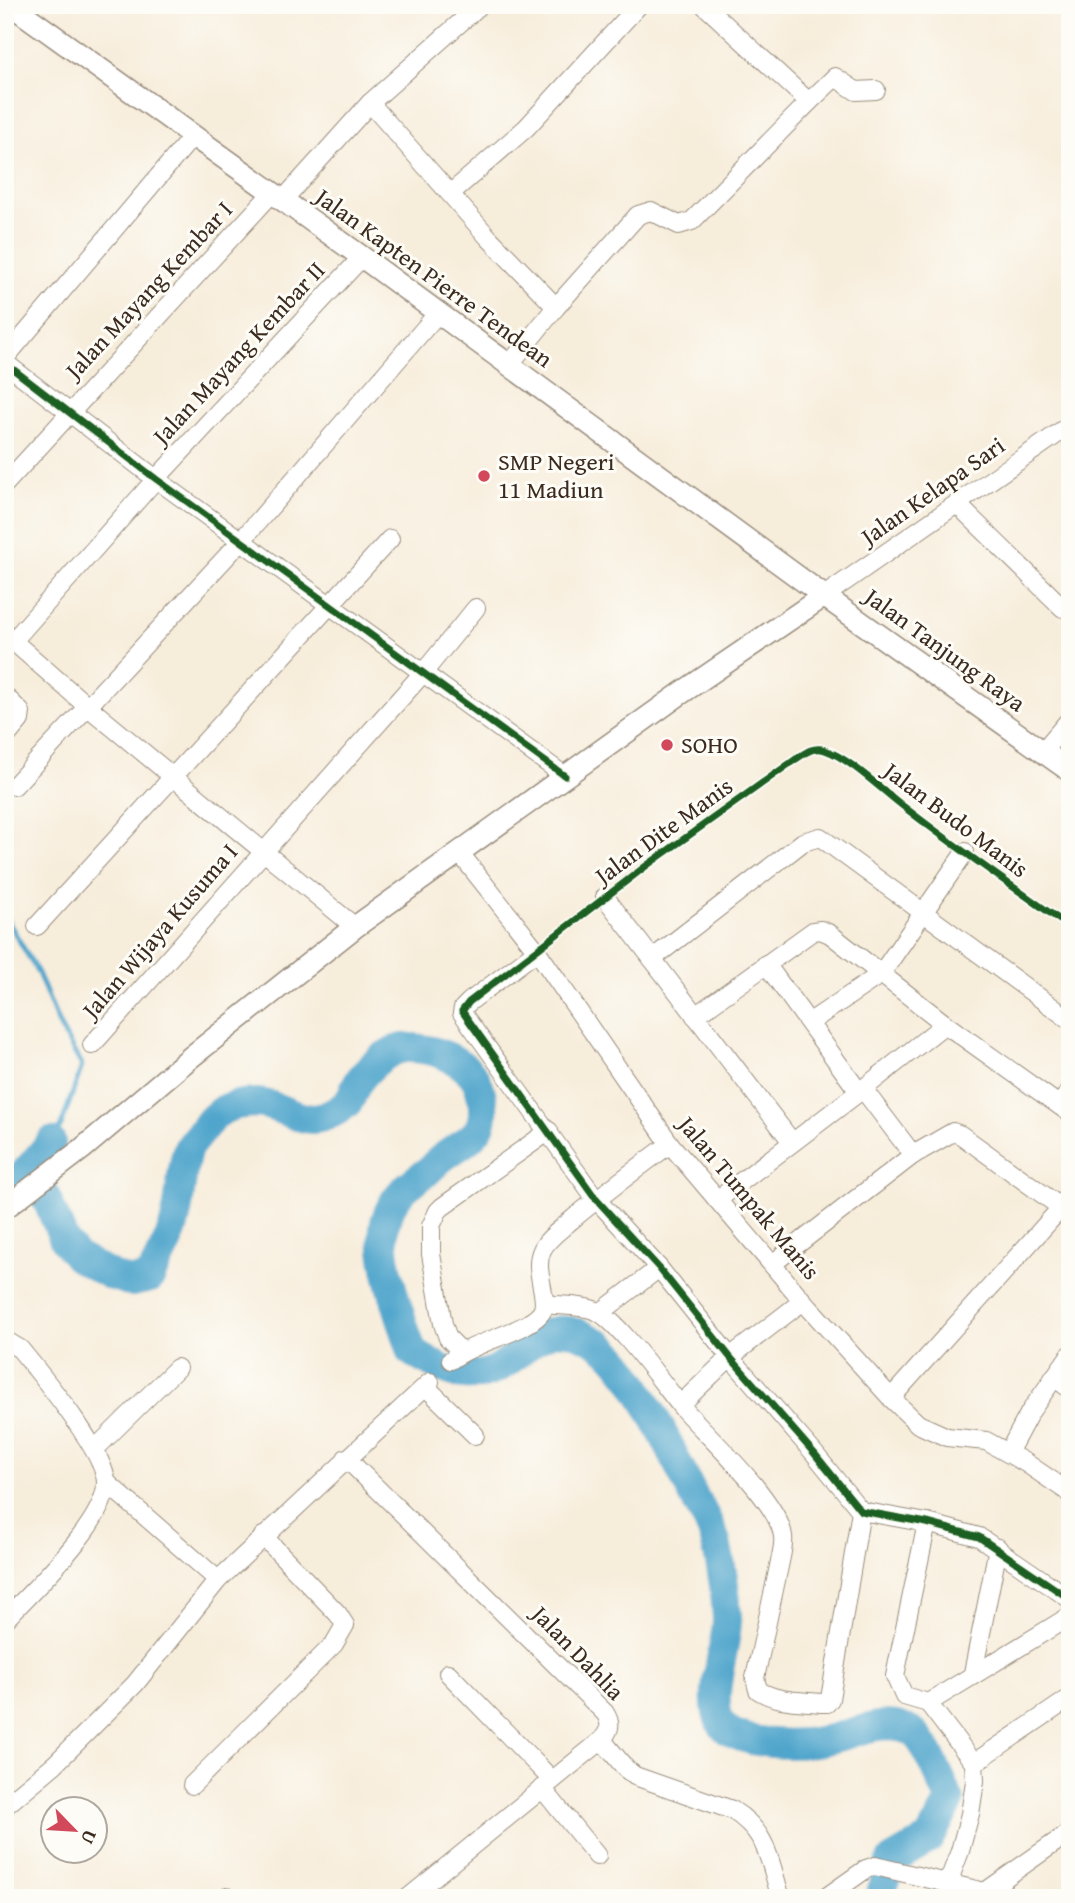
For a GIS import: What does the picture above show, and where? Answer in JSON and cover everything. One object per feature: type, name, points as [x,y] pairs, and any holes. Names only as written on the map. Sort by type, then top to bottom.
[{"type":"main road","name":"Jalan Kapten Pierre Tendean","points":[[11,5],[362,257],[824,596]]},
{"type":"main road","name":"Jalan Tanjung Raya","points":[[824,596],[1070,771]]},
{"type":"main road","points":[[7,1206],[82,1149],[191,1057],[355,927],[725,662],[824,596]]},
{"type":"street","name":"Jalan Mayang Kembar I","points":[[5,484],[69,413],[370,103],[480,5]]},
{"type":"street","points":[[451,193],[526,128],[639,5]]},
{"type":"street","points":[[704,5],[809,102]]},
{"type":"street","points":[[509,365],[556,307],[638,215],[651,211],[679,225],[692,221],[835,77],[856,91],[876,90]]},
{"type":"street","points":[[370,103],[488,237],[556,307]]},
{"type":"street","points":[[192,137],[5,360],[156,479],[565,776]]},
{"type":"street","name":"Jalan Mayang Kembar II","points":[[9,638],[362,257]]},
{"type":"street","points":[[14,786],[241,541],[438,313]]},
{"type":"street","name":"Jalan Kelapa Sari","points":[[824,596],[1070,425]]},
{"type":"street","points":[[958,505],[1063,608]]},
{"type":"street","points":[[37,926],[175,778],[390,539]]},
{"type":"street","name":"Jalan Wijaya Kusuma I","points":[[92,1045],[423,673],[476,608]]},
{"type":"street","points":[[9,638],[87,706],[355,927]]},
{"type":"street","points":[[5,696],[21,712],[20,720],[5,738]]},
{"type":"street","points":[[1043,751],[1070,719]]},
{"type":"street","points":[[652,959],[803,842],[820,837],[1070,1020]]},
{"type":"street","name":"Jalan Tumpak Manis","points":[[459,852],[537,951],[670,1144],[803,1301],[891,1398],[918,1424],[936,1434],[986,1441],[1070,1493]]},
{"type":"street","points":[[810,1023],[881,974],[965,852]]},
{"type":"street","points":[[605,897],[792,1142]]},
{"type":"street","points":[[695,1016],[813,931],[821,930],[830,934],[945,1024],[1066,1103]]},
{"type":"street","points":[[537,951],[469,1002],[462,1011],[596,1199],[659,1268],[730,1357],[861,1511],[927,1523],[979,1537],[1070,1599]]},
{"type":"street","points":[[766,964],[861,1091],[913,1155]]},
{"type":"street","points":[[717,1200],[945,1024]]},
{"type":"street","points":[[549,1131],[442,1207],[432,1221],[432,1254],[443,1324],[457,1356],[521,1327],[539,1315],[544,1304],[538,1277],[539,1260],[548,1240],[596,1199],[670,1144]]},
{"type":"street","points":[[772,1264],[913,1155],[953,1132],[1067,1211],[891,1398]]},
{"type":"street","points":[[600,1313],[659,1268]]},
{"type":"street","points":[[682,1407],[680,1405],[730,1357],[803,1301]]},
{"type":"street","points":[[544,1304],[590,1309],[600,1313],[617,1328],[682,1407],[762,1496],[784,1538],[755,1678],[758,1690],[762,1693],[783,1699],[821,1703],[827,1703],[830,1699],[861,1511]]},
{"type":"street","points":[[5,1340],[20,1349],[95,1449],[106,1482],[103,1501],[78,1541],[5,1620]]},
{"type":"street","points":[[1008,1453],[1030,1412],[1070,1355]]},
{"type":"street","points":[[95,1449],[177,1368]]},
{"type":"street","points":[[1054,1377],[1070,1389]]},
{"type":"street","points":[[5,1806],[55,1764],[135,1684],[218,1580],[428,1384],[475,1435]]},
{"type":"street","name":"Jalan Dahlia","points":[[346,1458],[542,1649],[605,1713],[610,1724],[609,1731],[602,1740],[408,1898]]},
{"type":"street","points":[[106,1482],[218,1580]]},
{"type":"street","points":[[927,1523],[895,1676],[904,1696],[928,1703],[974,1763],[975,1781],[970,1814],[948,1883]]},
{"type":"street","points":[[192,1785],[334,1644],[345,1625],[338,1614],[263,1536]]},
{"type":"street","points":[[974,1673],[998,1548]]},
{"type":"street","points":[[928,1703],[1070,1616]]},
{"type":"street","points":[[448,1673],[547,1784],[597,1857]]},
{"type":"street","points":[[974,1763],[1070,1698]]},
{"type":"street","points":[[602,1740],[635,1776],[732,1810],[746,1818],[762,1838],[781,1898]]},
{"type":"street","points":[[825,1898],[870,1866],[948,1883],[983,1896],[1070,1832]]},
{"type":"waterway","points":[[5,916],[38,973],[60,1027],[82,1066],[61,1126],[51,1142]]},
{"type":"waterway","points":[[51,1142],[24,1174],[41,1186],[65,1242],[77,1257],[112,1276],[132,1282],[150,1278],[174,1225],[188,1149],[211,1119],[223,1110],[256,1103],[270,1105],[305,1118],[322,1117],[337,1111],[349,1101],[358,1082],[378,1060],[404,1048],[439,1053],[468,1070],[477,1082],[482,1098],[483,1110],[479,1128],[474,1135],[402,1191],[386,1219],[384,1249],[387,1267],[412,1352],[451,1372],[465,1375],[485,1374],[501,1366],[543,1335],[559,1331],[577,1333],[601,1345],[614,1356],[640,1391],[715,1540],[727,1618],[716,1700],[717,1713],[724,1727],[735,1735],[752,1740],[789,1744],[826,1740],[891,1725],[912,1732],[923,1744],[934,1764],[950,1801],[929,1839],[891,1861],[882,1890],[883,1898]]},
{"type":"cycle path","points":[[5,363],[156,479],[565,776]]},
{"type":"cycle path","name":"Jalan Budo Manis","points":[[1070,927],[948,840],[857,768],[835,754],[817,749],[796,759],[646,866],[469,1002],[462,1011],[596,1199],[659,1268],[730,1357],[861,1511],[927,1523],[979,1537],[1070,1599]]},
{"type":"place","name":"SMP Negeri 11 Madiun","points":[[484,476]]},
{"type":"place","name":"SOHO","points":[[667,745]]}]
